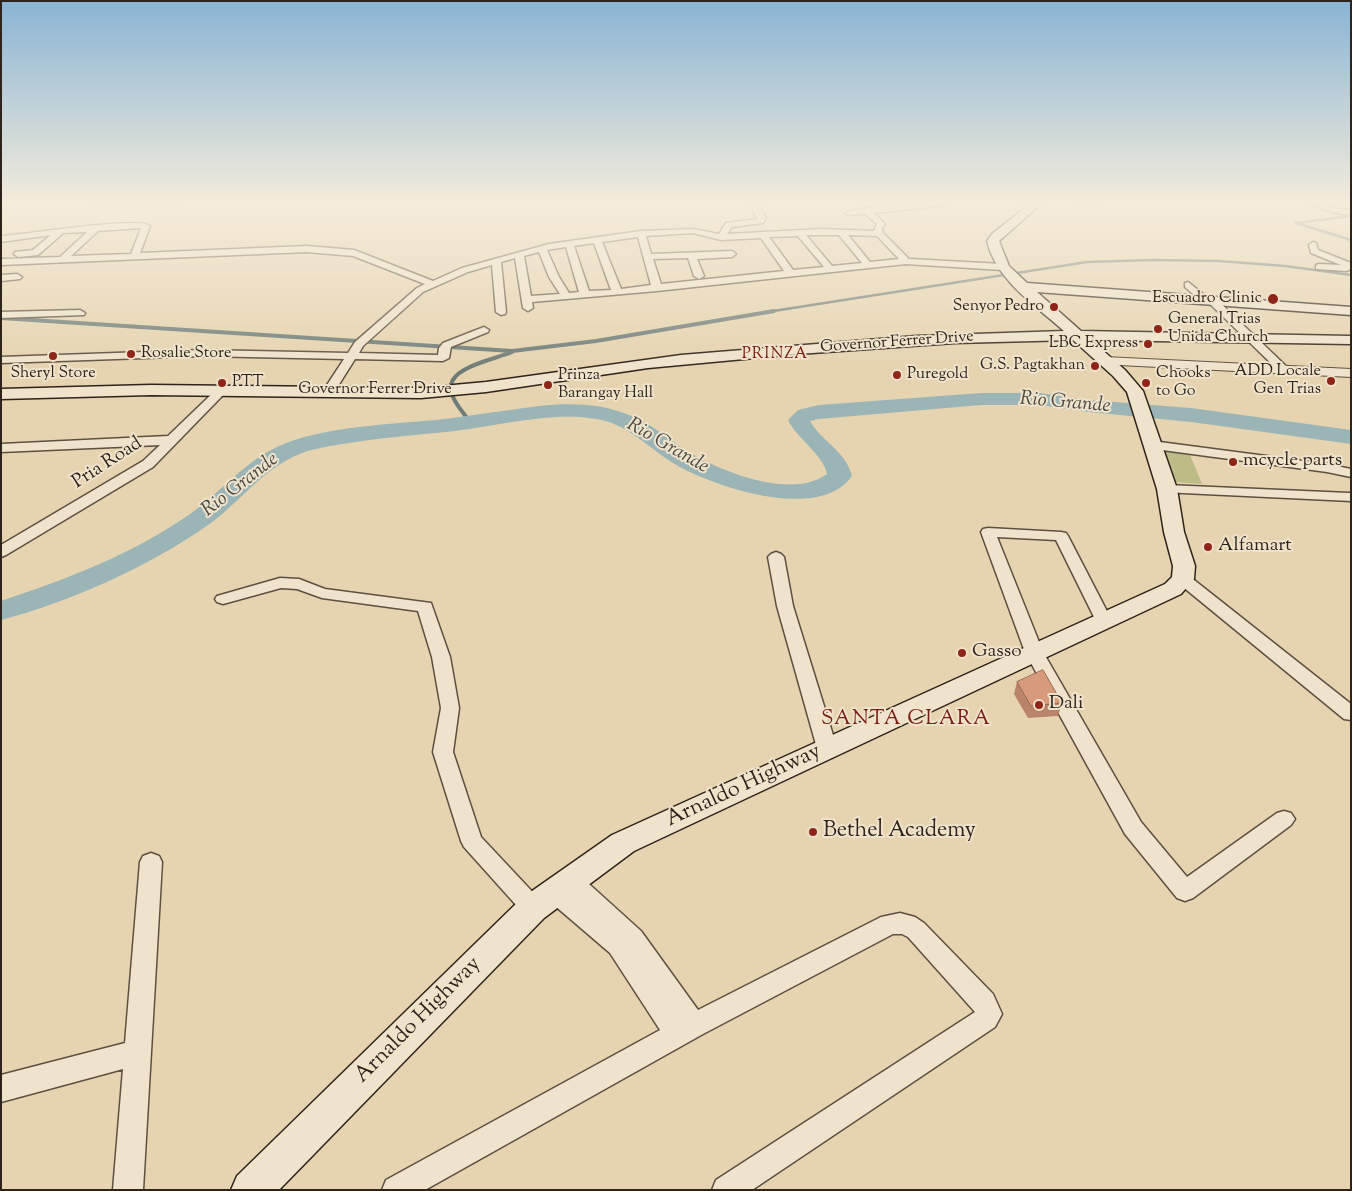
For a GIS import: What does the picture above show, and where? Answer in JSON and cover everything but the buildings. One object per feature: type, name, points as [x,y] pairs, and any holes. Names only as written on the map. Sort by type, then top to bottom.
[{"type":"main road","points":[[1000,260],[1009,274],[1105,361],[1135,391],[1167,489],[1174,532],[1184,566],[1183,579]]},
{"type":"main road","points":[[1009,274],[1208,300],[1351,311]]},
{"type":"main road","name":"Governor Ferrer Drive","points":[[1,394],[222,390],[329,390],[421,393],[456,391],[630,364],[889,343],[993,337],[1076,335],[1351,340]]},
{"type":"main road","name":"Arnaldo Highway","points":[[251,1190],[553,894],[622,843],[1034,652],[1104,622],[1173,589],[1183,579]]},
{"type":"street","points":[[1,262],[51,260]]},
{"type":"street","points":[[374,260],[433,284]]},
{"type":"street","points":[[329,390],[350,355],[363,340],[416,294],[433,284],[465,270],[496,260],[501,312]]},
{"type":"street","points":[[520,260],[527,303],[566,296],[657,288],[738,264]]},
{"type":"street","points":[[547,260],[554,277],[566,296]]},
{"type":"street","points":[[574,260],[585,295]]},
{"type":"street","points":[[605,260],[617,292]]},
{"type":"street","points":[[649,260],[657,288]]},
{"type":"street","points":[[681,260],[738,264]]},
{"type":"street","points":[[693,260],[699,276]]},
{"type":"street","points":[[709,260],[790,273],[903,261],[942,264],[1009,274]]},
{"type":"street","points":[[736,260],[738,264]]},
{"type":"street","points":[[780,260],[790,273]]},
{"type":"street","points":[[822,260],[830,269]]},
{"type":"street","points":[[863,260],[868,265]]},
{"type":"street","points":[[1334,260],[1351,267]]},
{"type":"street","points":[[866,276],[906,270],[903,261]]},
{"type":"street","points":[[1318,268],[1351,267]]},
{"type":"street","points":[[1,278],[17,277]]},
{"type":"street","points":[[1188,285],[1208,300],[1284,370]]},
{"type":"street","points":[[1,315],[80,313]]},
{"type":"street","points":[[1,360],[192,354],[350,355],[443,358],[445,347],[484,330]]},
{"type":"street","points":[[1105,361],[1351,373]]},
{"type":"street","name":"Pria Road","points":[[1,552],[148,464],[222,390]]},
{"type":"street","points":[[1149,435],[1351,473]]},
{"type":"street","points":[[2,449],[174,440]]},
{"type":"street","points":[[1327,468],[1350,498]]},
{"type":"street","points":[[1167,489],[1350,498]]},
{"type":"street","points":[[1104,622],[1061,536],[988,532],[1034,652],[1132,828],[1184,891],[1284,819]]},
{"type":"street","points":[[776,556],[784,606],[827,748]]},
{"type":"street","points":[[1183,579],[1351,714]]},
{"type":"street","points":[[223,599],[280,583],[299,584],[322,593],[425,607],[441,657],[450,708],[443,752],[472,841],[625,942],[686,1029]]},
{"type":"street","points":[[128,1190],[151,862]]},
{"type":"street","points":[[396,1190],[686,1029],[889,924],[908,923],[984,1002],[989,1014],[986,1019],[726,1190]]},
{"type":"street","points":[[1,1089],[138,1052]]},
{"type":"shaded area","points":[[1163,451],[1190,455],[1202,484],[1174,482]]},
{"type":"waterway","points":[[767,312],[1087,262],[1219,261],[1285,266],[1351,275]]},
{"type":"waterway","points":[[1,318],[512,351],[596,341],[774,311]]},
{"type":"waterway","points":[[470,422],[453,397],[452,381],[457,374],[465,369],[512,352]]},
{"type":"waterway","name":"Rio Grande","points":[[1,611],[79,583],[129,561],[200,519],[274,457],[294,448],[329,439],[552,411],[591,412],[610,415],[628,422],[685,460],[719,476],[764,489],[786,492],[808,491],[826,486],[840,476],[834,460],[808,435],[799,420],[806,414],[819,412],[981,399],[1040,399],[1089,406],[1191,415],[1351,437]]},
{"type":"place","name":"Escuadro Clinic","points":[[1273,299]]},
{"type":"place","name":"Senyor Pedro","points":[[1054,307]]},
{"type":"place","name":"General Trias Unida Church","points":[[1158,329]]},
{"type":"place","name":"LBC Express","points":[[1148,344]]},
{"type":"place","name":"Rosalie Store","points":[[131,354]]},
{"type":"place","name":"Sheryl Store","points":[[53,356]]},
{"type":"place","name":"G.S. Pagtakhan","points":[[1095,366]]},
{"type":"place","name":"Puregold","points":[[897,375]]},
{"type":"place","name":"ADD Locale Gen Trias","points":[[1331,381]]},
{"type":"place","name":"PTT","points":[[222,383]]},
{"type":"place","name":"Chooks to Go","points":[[1146,383]]},
{"type":"place","name":"Prinza Barangay Hall","points":[[548,385]]},
{"type":"place","name":"mcycle parts","points":[[1233,462]]},
{"type":"place","name":"Alfamart","points":[[1208,547]]},
{"type":"place","name":"Gasso","points":[[962,653]]},
{"type":"place","name":"Dali","points":[[1039,705]]},
{"type":"place","name":"Bethel Academy","points":[[813,832]]},
{"type":"district","name":"PRINZA","points":[[775,355]]},
{"type":"district","name":"SANTA CLARA","points":[[906,720]]}]
